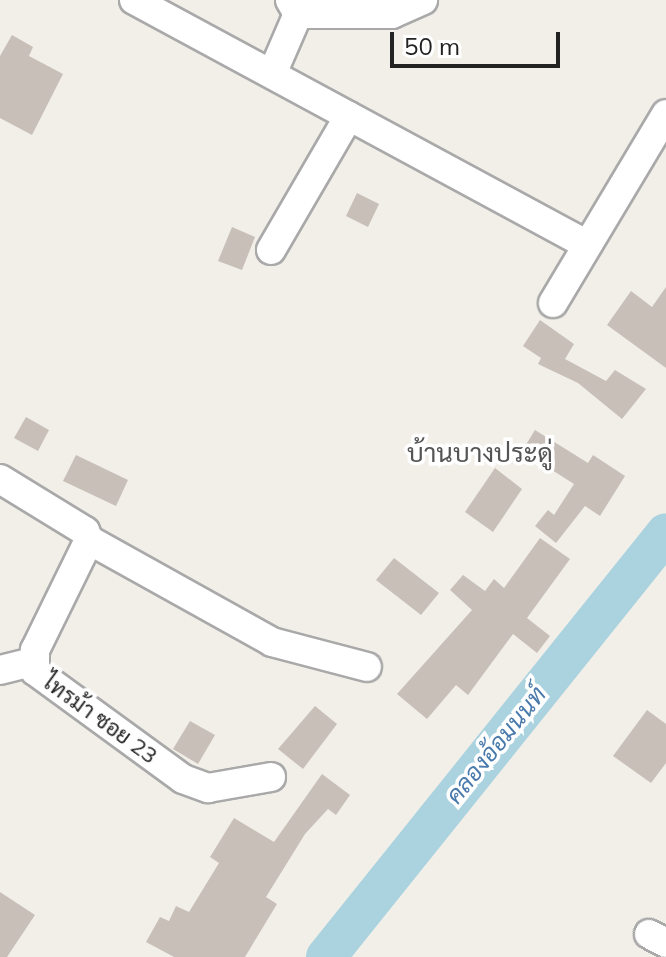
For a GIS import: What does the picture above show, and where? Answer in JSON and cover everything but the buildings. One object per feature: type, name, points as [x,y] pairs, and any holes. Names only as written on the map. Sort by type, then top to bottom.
[{"type":"street","points":[[134,0],[584,243]]},
{"type":"street","points":[[272,74],[294,7],[392,14],[423,0]]},
{"type":"street","points":[[553,303],[584,243],[666,114]]},
{"type":"street","points":[[271,250],[349,116]]},
{"type":"street","points":[[0,479],[85,531],[89,540],[272,642],[367,667]]},
{"type":"street","name":"ไทรม้า ซอย 23","points":[[89,540],[31,662],[183,779],[208,788],[271,777]]},
{"type":"street","points":[[0,670],[31,662]]},
{"type":"waterway","name":"คลองอ้อมนนท์","points":[[326,957],[666,533]]},
{"type":"district","name":"บ้านบางประดู่","points":[[480,453]]}]
